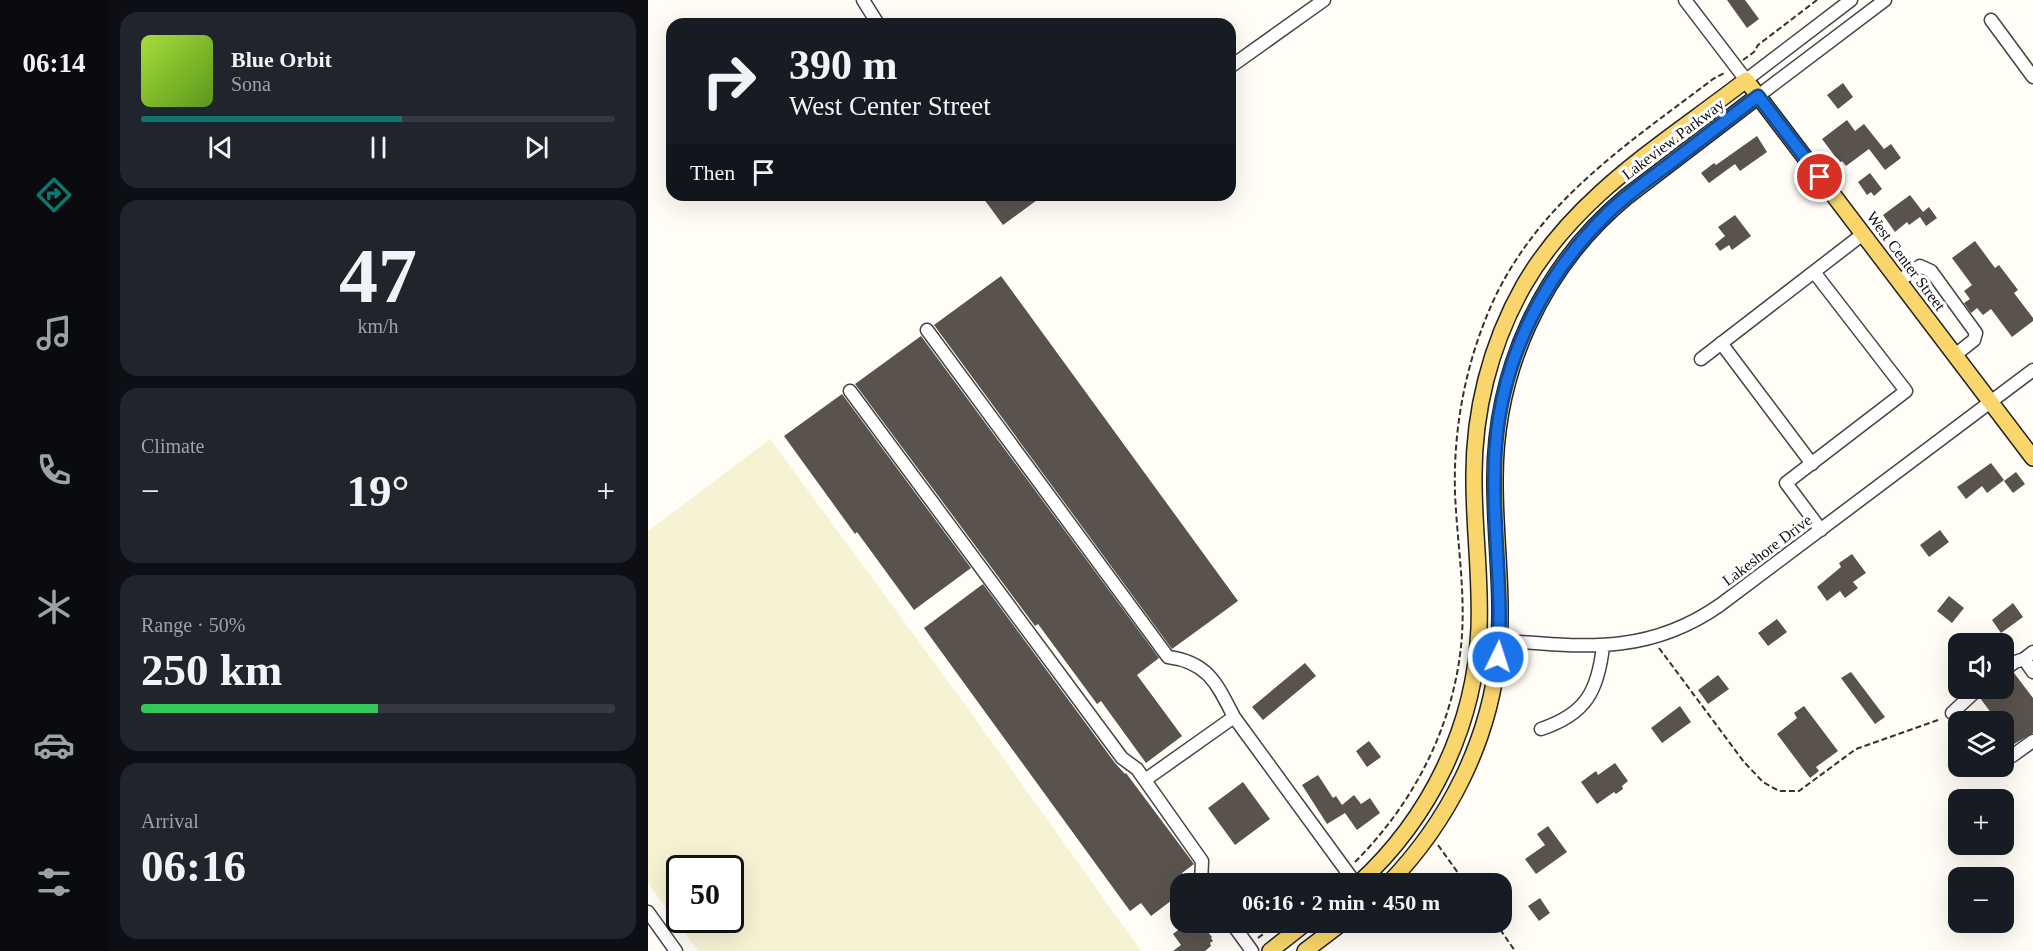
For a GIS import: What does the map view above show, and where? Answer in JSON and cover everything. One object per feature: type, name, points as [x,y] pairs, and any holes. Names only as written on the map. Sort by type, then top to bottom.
[{"type":"main road","name":"West Center Street","points":[[1746,80],[2033,458]]},
{"type":"main road","name":"Lakeview Parkway","points":[[1368,873],[1400,840],[1424,806],[1444,770],[1466,712],[1474,672],[1479,610],[1474,483],[1475,444],[1485,383],[1498,342],[1515,304],[1547,250],[1588,203],[1619,176],[1746,80]]},
{"type":"main road","name":"Lakeview Parkway","points":[[1397,873],[1430,834],[1457,789],[1478,741],[1490,702],[1499,640],[1500,609],[1495,485],[1496,444],[1507,383],[1527,325],[1557,272],[1607,214],[1626,196],[1758,96]]},
{"type":"main road","points":[[1270,951],[1293,933]]},
{"type":"main road","points":[[1305,951],[1328,933]]},
{"type":"street","points":[[862,0],[874,18]]},
{"type":"street","points":[[1236,63],[1324,0]]},
{"type":"street","name":"West Center Street","points":[[1685,0],[1746,80]]},
{"type":"street","name":"Lakeview Parkway","points":[[1746,80],[1851,0]]},
{"type":"street","name":"Lakeview Parkway","points":[[1758,96],[1885,0]]},
{"type":"street","points":[[1991,20],[2033,77]]},
{"type":"street","points":[[1701,359],[1863,234]]},
{"type":"street","points":[[1899,281],[1920,266],[1931,270],[1976,333],[1974,340],[1955,355]]},
{"type":"street","points":[[1814,272],[1906,391],[1786,483],[1821,530]]},
{"type":"street","points":[[927,330],[1168,657],[1185,659],[1203,668],[1222,693],[1234,717],[1349,873]]},
{"type":"street","points":[[1721,343],[1812,464]]},
{"type":"street","name":"Lakeshore Drive","points":[[1478,639],[1603,646],[1651,639],[1685,627],[1708,614],[2033,370]]},
{"type":"street","points":[[850,391],[1122,758],[1137,769],[1202,861],[1201,873]]},
{"type":"street","points":[[1541,729],[1567,717],[1591,695],[1596,684],[1603,646]]},
{"type":"street","points":[[2014,663],[2028,656],[2033,672]]},
{"type":"street","points":[[1954,711],[1967,699]]},
{"type":"street","points":[[1145,780],[1234,717]]},
{"type":"street","points":[[2014,755],[2033,741]]},
{"type":"street","points":[[648,912],[676,951]]},
{"type":"street","points":[[1238,933],[1250,948]]},
{"type":"path","points":[[1748,56],[1758,45],[1817,0]]},
{"type":"path","points":[[1651,639],[1744,762],[1763,782],[1779,791],[1799,791],[1856,749],[1934,723],[1948,715]]},
{"type":"path","points":[[1430,834],[1458,873]]},
{"type":"path","points":[[1250,948],[1267,933]]},
{"type":"path","points":[[1503,933],[1515,951]]},
{"type":"shaded area","points":[[770,439],[961,699],[1141,951],[698,951],[685,933],[744,933],[744,855],[666,855],[666,907],[648,883],[648,531]]},
{"type":"building","points":[[1727,0],[1745,0],[1759,19],[1747,28]]},
{"type":"building","points":[[1843,83],[1853,97],[1838,109],[1827,95]]},
{"type":"building","points":[[1847,120],[1855,131],[1864,124],[1884,149],[1891,144],[1901,158],[1885,170],[1869,149],[1846,166],[1842,161],[1840,163],[1822,139]]},
{"type":"building","points":[[1757,136],[1767,152],[1740,171],[1735,164],[1709,183],[1701,173]]},
{"type":"building","points":[[1870,173],[1882,189],[1874,196],[1871,192],[1867,195],[1858,182]]},
{"type":"building","points":[[1910,195],[1923,212],[1929,207],[1937,218],[1926,226],[1920,217],[1909,225],[1907,222],[1895,232],[1883,215]]},
{"type":"building","points":[[985,201],[1036,201],[1003,225]]},
{"type":"building","points":[[1735,215],[1751,236],[1732,250],[1729,245],[1720,251],[1715,244],[1725,236],[1718,227]]},
{"type":"building","points":[[1975,241],[1995,268],[1999,265],[2018,290],[2014,293],[2033,318],[2033,321],[2012,337],[1991,309],[1983,315],[1977,308],[1971,313],[1964,303],[1970,299],[1964,291],[1972,285],[1952,258]]},
{"type":"building","points":[[1001,276],[1238,601],[1172,649],[934,325]]},
{"type":"building","points":[[921,336],[1159,658],[1137,675],[1182,736],[1146,763],[1101,701],[1097,704],[1038,624],[1035,626],[855,384]]},
{"type":"building","points":[[842,394],[971,568],[914,610],[784,436]]},
{"type":"building","points":[[1991,463],[2004,480],[1987,493],[1982,486],[1966,499],[1957,487]]},
{"type":"building","points":[[2016,472],[2025,484],[2013,493],[2004,481]]},
{"type":"building","points":[[1940,530],[1949,542],[1929,557],[1920,545]]},
{"type":"building","points":[[1852,554],[1866,573],[1853,582],[1858,588],[1845,598],[1840,591],[1827,601],[1817,587],[1841,567],[1839,563]]},
{"type":"building","points":[[983,584],[1115,763],[1126,773],[1194,864],[1182,873],[1170,873],[1170,902],[1151,916],[1141,903],[1130,911],[924,628]]},
{"type":"building","points":[[1949,596],[1964,608],[1952,623],[1937,611]]},
{"type":"building","points":[[2013,603],[2023,617],[2001,633],[1992,620]]},
{"type":"building","points":[[1777,619],[1787,632],[1768,646],[1758,633]]},
{"type":"building","points":[[1305,663],[1316,676],[1263,720],[1252,707]]},
{"type":"building","points":[[1851,672],[1885,717],[1875,724],[1841,678]]},
{"type":"building","points":[[2014,673],[2033,698],[2033,733],[2014,744],[2014,711],[1990,711],[1981,699],[2014,699]]},
{"type":"building","points":[[1718,675],[1729,689],[1708,704],[1698,690]]},
{"type":"building","points":[[1680,706],[1691,722],[1662,743],[1651,728]]},
{"type":"building","points":[[1804,706],[1838,751],[1816,767],[1819,771],[1810,778],[1777,734],[1797,718],[1794,713]]},
{"type":"building","points":[[1369,741],[1381,757],[1367,767],[1356,751]]},
{"type":"building","points":[[1615,763],[1628,781],[1622,786],[1623,789],[1616,794],[1614,792],[1597,804],[1581,782],[1596,771],[1598,775]]},
{"type":"building","points":[[1318,775],[1333,798],[1336,796],[1342,805],[1354,795],[1361,804],[1370,798],[1380,813],[1357,830],[1345,813],[1327,824],[1302,785]]},
{"type":"building","points":[[1243,782],[1270,819],[1235,845],[1208,808]]},
{"type":"building","points":[[1548,826],[1567,852],[1536,874],[1525,859],[1545,845],[1537,834]]},
{"type":"building","points":[[1540,898],[1550,913],[1539,921],[1528,906]]},
{"type":"building","points":[[1209,933],[1213,941],[1205,951],[1173,951],[1181,945],[1173,934]]},
{"type":"route","points":[[1498,657],[1500,609],[1495,485],[1498,424],[1512,363],[1527,325],[1557,272],[1589,232],[1626,196],[1758,96],[1820,177]]}]
